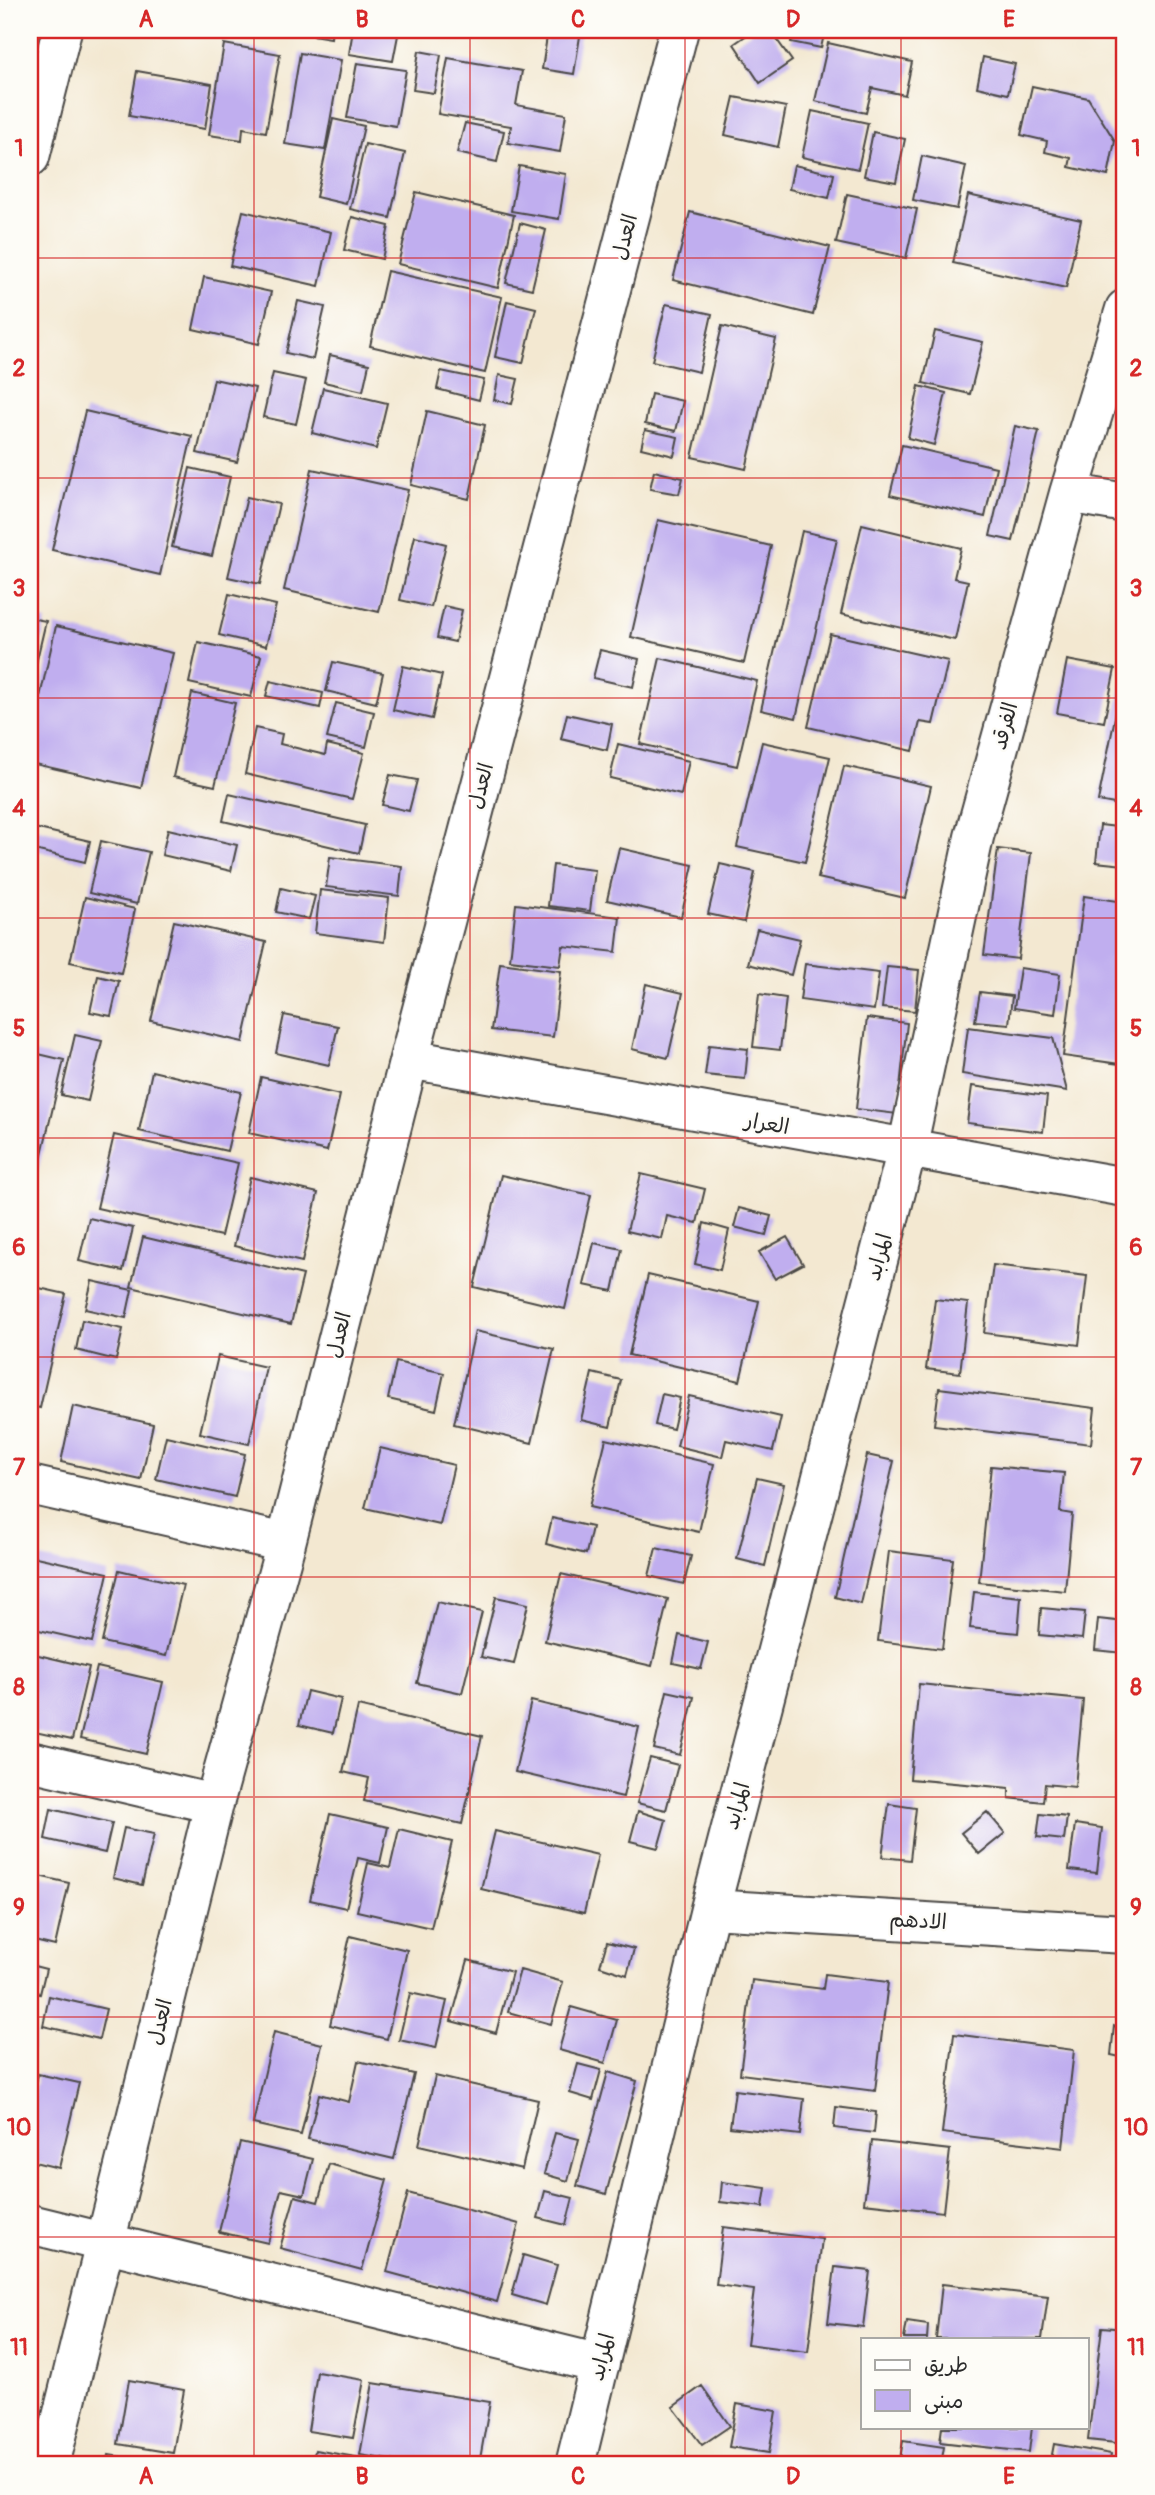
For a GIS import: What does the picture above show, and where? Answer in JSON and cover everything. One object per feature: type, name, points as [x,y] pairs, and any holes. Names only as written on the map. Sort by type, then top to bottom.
[{"type":"street","points":[[30,157],[61,30]]},
{"type":"street","name":"العدل","points":[[50,2465],[214,1804],[286,1543],[409,1059],[679,30]]},
{"type":"street","name":"الفرقد","points":[[907,1149],[975,837],[1069,493],[1125,309]]},
{"type":"street","points":[[1069,493],[1125,503]]},
{"type":"street","name":"العرار","points":[[409,1059],[1125,1187]]},
{"type":"street","name":"المرابد","points":[[575,2465],[710,1909],[907,1149]]},
{"type":"street","points":[[30,1485],[286,1543]]},
{"type":"street","points":[[30,1761],[214,1804]]},
{"type":"street","name":"الادهم","points":[[710,1909],[1125,1934]]},
{"type":"street","points":[[30,2224],[600,2364]]},
{"type":"building","points":[[285,30],[304,30],[303,34]]},
{"type":"building","points":[[312,30],[332,30],[331,38],[312,35]]},
{"type":"building","points":[[353,30],[399,30],[393,61],[349,54]]},
{"type":"building","points":[[485,30],[523,30],[522,37]]},
{"type":"building","points":[[548,30],[581,30],[574,74],[542,69]]},
{"type":"building","points":[[754,30],[770,30],[792,61],[760,83],[734,44]]},
{"type":"building","points":[[794,30],[825,30],[821,48],[791,42]]},
{"type":"building","points":[[828,43],[912,62],[905,95],[872,88],[866,113],[815,101]]},
{"type":"building","points":[[224,44],[280,54],[266,132],[243,128],[242,140],[209,135]]},
{"type":"building","points":[[419,51],[441,55],[434,93],[413,90]]},
{"type":"building","points":[[300,53],[341,60],[325,150],[285,144]]},
{"type":"building","points":[[983,57],[1015,64],[1008,94],[977,87]]},
{"type":"building","points":[[448,58],[522,71],[516,105],[566,114],[560,152],[508,143],[511,126],[438,114]]},
{"type":"building","points":[[357,63],[406,70],[396,126],[347,118]]},
{"type":"building","points":[[137,71],[212,84],[205,129],[129,116]]},
{"type":"building","points":[[1032,86],[1088,98],[1115,141],[1108,176],[1069,167],[1071,158],[1045,152],[1047,141],[1021,135]]},
{"type":"building","points":[[734,97],[786,107],[778,147],[725,135]]},
{"type":"building","points":[[812,111],[868,123],[858,169],[802,157]]},
{"type":"building","points":[[333,119],[364,126],[346,204],[316,197]]},
{"type":"building","points":[[465,123],[504,131],[497,162],[457,153]]},
{"type":"building","points":[[873,132],[905,139],[896,182],[864,176]]},
{"type":"building","points":[[365,144],[405,153],[390,218],[350,209]]},
{"type":"building","points":[[922,156],[966,166],[957,209],[913,200]]},
{"type":"building","points":[[794,165],[834,174],[829,198],[789,189]]},
{"type":"building","points":[[519,166],[566,174],[559,219],[511,211]]},
{"type":"building","points":[[416,192],[514,215],[498,288],[398,264]]},
{"type":"building","points":[[847,194],[917,209],[906,258],[836,243]]},
{"type":"building","points":[[968,195],[1081,220],[1066,288],[953,263]]},
{"type":"building","points":[[243,211],[331,232],[319,286],[230,266]]},
{"type":"building","points":[[690,212],[830,247],[813,315],[673,280]]},
{"type":"building","points":[[352,217],[389,226],[382,259],[344,250]]},
{"type":"building","points":[[520,223],[546,230],[532,289],[506,283]]},
{"type":"building","points":[[387,271],[502,297],[485,373],[370,346]]},
{"type":"building","points":[[204,277],[271,292],[259,344],[193,329]]},
{"type":"building","points":[[298,301],[325,307],[313,359],[286,353]]},
{"type":"building","points":[[507,301],[536,308],[523,363],[495,357]]},
{"type":"building","points":[[666,304],[712,314],[699,372],[652,361]]},
{"type":"building","points":[[722,326],[776,339],[746,469],[692,457]]},
{"type":"building","points":[[935,331],[983,342],[970,394],[923,383]]},
{"type":"building","points":[[330,355],[369,364],[363,391],[324,382]]},
{"type":"building","points":[[441,371],[484,380],[479,400],[437,389]]},
{"type":"building","points":[[273,373],[306,380],[296,424],[263,417]]},
{"type":"building","points":[[499,375],[518,379],[512,404],[494,400]]},
{"type":"building","points":[[214,379],[255,388],[237,462],[197,453]]},
{"type":"building","points":[[919,386],[946,393],[934,445],[908,438]]},
{"type":"building","points":[[323,388],[387,403],[376,449],[312,433]]},
{"type":"building","points":[[651,394],[683,401],[676,431],[645,424]]},
{"type":"building","points":[[85,411],[192,436],[160,575],[52,550]]},
{"type":"building","points":[[427,411],[485,425],[469,499],[411,485]]},
{"type":"building","points":[[1015,426],[1039,431],[1013,541],[990,536]]},
{"type":"building","points":[[645,430],[678,437],[674,456],[641,448]]},
{"type":"building","points":[[902,445],[996,467],[985,517],[890,495]]},
{"type":"building","points":[[190,468],[230,477],[212,556],[172,547]]},
{"type":"building","points":[[312,469],[408,490],[379,612],[284,590]]},
{"type":"building","points":[[654,471],[683,478],[679,494],[650,489]]},
{"type":"building","points":[[247,497],[279,504],[260,584],[228,577]]},
{"type":"building","points":[[658,520],[771,546],[744,663],[631,637]]},
{"type":"building","points":[[862,524],[961,548],[954,578],[968,581],[955,640],[841,614]]},
{"type":"building","points":[[802,531],[837,539],[796,718],[761,710]]},
{"type":"building","points":[[415,536],[446,544],[431,607],[400,600]]},
{"type":"building","points":[[229,594],[276,605],[266,646],[219,635]]},
{"type":"building","points":[[444,606],[462,610],[455,642],[437,638]]},
{"type":"building","points":[[30,618],[46,621],[31,685],[30,685]]},
{"type":"building","points":[[56,626],[173,653],[141,788],[30,763],[30,741]]},
{"type":"building","points":[[830,634],[948,661],[933,724],[920,722],[913,751],[808,727]]},
{"type":"building","points":[[198,642],[261,656],[251,697],[189,683]]},
{"type":"building","points":[[600,650],[639,659],[633,687],[593,678]]},
{"type":"building","points":[[660,658],[757,681],[737,766],[640,744]]},
{"type":"building","points":[[1067,660],[1115,669],[1104,722],[1057,713]]},
{"type":"building","points":[[333,662],[383,673],[376,703],[326,691]]},
{"type":"building","points":[[403,666],[442,675],[432,719],[393,710]]},
{"type":"building","points":[[1125,673],[1125,806],[1098,801]]},
{"type":"building","points":[[270,681],[323,693],[320,708],[266,696]]},
{"type":"building","points":[[192,693],[235,703],[215,786],[173,777]]},
{"type":"building","points":[[336,703],[374,712],[366,747],[327,738]]},
{"type":"building","points":[[567,714],[612,724],[607,750],[561,739]]},
{"type":"building","points":[[255,728],[282,734],[280,744],[325,755],[327,744],[364,753],[352,799],[245,774]]},
{"type":"building","points":[[762,742],[830,757],[805,862],[737,847]]},
{"type":"building","points":[[618,744],[689,761],[681,795],[610,778]]},
{"type":"building","points":[[844,766],[931,786],[905,898],[818,878]]},
{"type":"building","points":[[390,775],[417,780],[409,811],[382,805]]},
{"type":"building","points":[[229,794],[365,825],[359,853],[223,821]]},
{"type":"building","points":[[1100,825],[1125,828],[1124,865],[1096,862]]},
{"type":"building","points":[[30,827],[90,841],[85,862],[30,849]]},
{"type":"building","points":[[168,829],[237,845],[231,871],[162,855]]},
{"type":"building","points":[[101,841],[149,852],[137,904],[89,893]]},
{"type":"building","points":[[619,848],[693,865],[681,917],[607,900]]},
{"type":"building","points":[[998,849],[1031,853],[1018,959],[984,955]]},
{"type":"building","points":[[330,857],[402,866],[399,896],[326,887]]},
{"type":"building","points":[[720,864],[755,872],[744,922],[708,914]]},
{"type":"building","points":[[553,865],[595,870],[590,911],[548,906]]},
{"type":"building","points":[[281,888],[315,896],[309,919],[276,912]]},
{"type":"building","points":[[320,890],[389,898],[384,942],[315,933]]},
{"type":"building","points":[[1084,896],[1125,902],[1125,1046],[1122,1046],[1120,1064],[1063,1056]]},
{"type":"building","points":[[85,897],[135,909],[121,973],[70,962]]},
{"type":"building","points":[[516,904],[620,917],[616,952],[563,946],[560,966],[510,960]]},
{"type":"building","points":[[174,921],[266,942],[243,1042],[151,1021]]},
{"type":"building","points":[[757,929],[800,939],[791,975],[748,964]]},
{"type":"building","points":[[500,963],[561,971],[553,1037],[491,1030]]},
{"type":"building","points":[[805,964],[879,973],[874,1010],[800,1000]]},
{"type":"building","points":[[887,967],[919,970],[915,1011],[882,1008]]},
{"type":"building","points":[[1020,968],[1060,974],[1055,1014],[1014,1008]]},
{"type":"building","points":[[98,976],[119,981],[111,1016],[90,1012]]},
{"type":"building","points":[[646,984],[683,993],[668,1058],[632,1049]]},
{"type":"building","points":[[980,992],[1012,996],[1009,1024],[975,1021]]},
{"type":"building","points":[[759,994],[786,998],[780,1050],[753,1047]]},
{"type":"building","points":[[284,1015],[338,1026],[329,1065],[276,1053]]},
{"type":"building","points":[[867,1018],[907,1023],[897,1114],[856,1109]]},
{"type":"building","points":[[968,1027],[1053,1038],[1067,1091],[962,1074]]},
{"type":"building","points":[[75,1035],[102,1041],[88,1101],[61,1095]]},
{"type":"building","points":[[709,1045],[748,1049],[745,1079],[705,1075]]},
{"type":"building","points":[[30,1052],[64,1060],[31,1201],[30,1201]]},
{"type":"building","points":[[152,1071],[241,1092],[227,1151],[139,1131]]},
{"type":"building","points":[[261,1077],[340,1095],[327,1151],[249,1133]]},
{"type":"building","points":[[972,1086],[1047,1096],[1043,1132],[967,1123]]},
{"type":"building","points":[[114,1135],[238,1163],[221,1236],[97,1208]]},
{"type":"building","points":[[641,1174],[705,1189],[697,1223],[667,1216],[662,1239],[627,1231]]},
{"type":"building","points":[[501,1175],[591,1195],[565,1309],[474,1287]]},
{"type":"building","points":[[250,1177],[318,1193],[302,1262],[234,1246]]},
{"type":"building","points":[[739,1208],[771,1216],[766,1235],[734,1227]]},
{"type":"building","points":[[89,1218],[133,1228],[123,1271],[79,1261]]},
{"type":"building","points":[[704,1223],[729,1230],[720,1270],[695,1264]]},
{"type":"building","points":[[143,1237],[303,1275],[291,1324],[131,1287]]},
{"type":"building","points":[[787,1237],[803,1264],[775,1279],[759,1252]]},
{"type":"building","points":[[594,1243],[622,1249],[613,1291],[584,1285]]},
{"type":"building","points":[[993,1265],[1087,1276],[1079,1345],[984,1333]]},
{"type":"building","points":[[648,1275],[759,1301],[740,1381],[629,1355]]},
{"type":"building","points":[[92,1281],[132,1290],[126,1318],[85,1309]]},
{"type":"building","points":[[30,1286],[66,1294],[40,1408],[30,1406]]},
{"type":"building","points":[[935,1299],[968,1303],[960,1373],[926,1369]]},
{"type":"building","points":[[82,1320],[123,1329],[116,1360],[76,1350]]},
{"type":"building","points":[[475,1331],[554,1349],[532,1443],[454,1424]]},
{"type":"building","points":[[218,1356],[266,1367],[249,1444],[200,1433]]},
{"type":"building","points":[[396,1362],[444,1373],[436,1410],[388,1399]]},
{"type":"building","points":[[592,1373],[621,1380],[610,1427],[581,1420]]},
{"type":"building","points":[[939,1388],[1095,1408],[1091,1444],[934,1425]]},
{"type":"building","points":[[662,1394],[680,1398],[673,1429],[655,1425]]},
{"type":"building","points":[[689,1396],[781,1417],[773,1451],[726,1440],[722,1457],[677,1446]]},
{"type":"building","points":[[73,1406],[153,1424],[141,1480],[61,1462]]},
{"type":"building","points":[[30,1418],[35,1419],[31,1437],[30,1437]]},
{"type":"building","points":[[166,1436],[245,1454],[235,1497],[156,1479]]},
{"type":"building","points":[[606,1439],[714,1464],[699,1532],[589,1507]]},
{"type":"building","points":[[380,1448],[454,1465],[440,1525],[365,1508]]},
{"type":"building","points":[[867,1455],[894,1461],[861,1604],[835,1597]]},
{"type":"building","points":[[991,1466],[1064,1473],[1060,1512],[1072,1514],[1065,1591],[979,1582]]},
{"type":"building","points":[[757,1478],[784,1484],[765,1566],[737,1559]]},
{"type":"building","points":[[552,1518],[592,1527],[586,1554],[546,1544]]},
{"type":"building","points":[[656,1548],[691,1556],[684,1584],[649,1576]]},
{"type":"building","points":[[889,1551],[953,1559],[942,1649],[878,1641]]},
{"type":"building","points":[[36,1557],[108,1573],[92,1642],[30,1628],[30,1585]]},
{"type":"building","points":[[119,1570],[183,1585],[166,1656],[102,1642]]},
{"type":"building","points":[[561,1574],[668,1599],[652,1666],[545,1641]]},
{"type":"building","points":[[974,1592],[1021,1597],[1018,1633],[970,1628]]},
{"type":"building","points":[[496,1597],[528,1604],[514,1664],[481,1657]]},
{"type":"building","points":[[437,1602],[482,1612],[462,1693],[417,1683]]},
{"type":"building","points":[[1041,1608],[1085,1612],[1082,1639],[1039,1635]]},
{"type":"building","points":[[1098,1619],[1125,1622],[1124,1653],[1095,1650]]},
{"type":"building","points":[[679,1635],[708,1642],[701,1669],[673,1663]]},
{"type":"building","points":[[30,1653],[89,1667],[72,1740],[30,1731]]},
{"type":"building","points":[[97,1667],[163,1682],[146,1754],[80,1739]]},
{"type":"building","points":[[919,1684],[1083,1700],[1075,1787],[1045,1784],[1043,1802],[1009,1798],[1009,1788],[910,1779]]},
{"type":"building","points":[[307,1691],[341,1699],[333,1733],[299,1725]]},
{"type":"building","points":[[667,1691],[694,1697],[680,1755],[654,1749]]},
{"type":"building","points":[[531,1701],[639,1727],[623,1797],[515,1772]]},
{"type":"building","points":[[358,1706],[482,1736],[462,1824],[364,1801],[369,1778],[343,1772]]},
{"type":"building","points":[[650,1758],[678,1765],[666,1810],[637,1803]]},
{"type":"building","points":[[889,1804],[916,1808],[910,1860],[882,1857]]},
{"type":"building","points":[[51,1809],[112,1823],[105,1853],[45,1839]]},
{"type":"building","points":[[638,1811],[666,1820],[658,1848],[630,1841]]},
{"type":"building","points":[[987,1812],[1005,1833],[979,1854],[961,1833]]},
{"type":"building","points":[[330,1814],[388,1827],[380,1863],[358,1858],[346,1908],[310,1900]]},
{"type":"building","points":[[1040,1814],[1067,1817],[1064,1840],[1037,1837]]},
{"type":"building","points":[[1075,1824],[1102,1828],[1097,1873],[1069,1870]]},
{"type":"building","points":[[124,1828],[154,1834],[142,1885],[113,1878]]},
{"type":"building","points":[[399,1829],[452,1842],[431,1928],[357,1911],[368,1863],[390,1868]]},
{"type":"building","points":[[495,1831],[598,1855],[584,1913],[481,1889]]},
{"type":"building","points":[[30,1874],[69,1883],[55,1946],[30,1940]]},
{"type":"building","points":[[350,1936],[407,1950],[387,2039],[330,2025]]},
{"type":"building","points":[[607,1942],[634,1949],[627,1975],[600,1966]]},
{"type":"building","points":[[468,1960],[512,1972],[496,2033],[451,2021]]},
{"type":"building","points":[[30,1965],[46,1969],[40,1994],[30,1992]]},
{"type":"building","points":[[520,1970],[563,1982],[551,2024],[508,2012]]},
{"type":"building","points":[[825,1974],[888,1982],[875,2091],[740,2074],[752,1980],[823,1989]]},
{"type":"building","points":[[410,1993],[447,2001],[436,2048],[399,2040]]},
{"type":"building","points":[[49,1996],[106,2009],[99,2039],[43,2026]]},
{"type":"building","points":[[571,2007],[617,2020],[605,2063],[559,2050]]},
{"type":"building","points":[[1114,2026],[1125,2028],[1125,2058],[1111,2055]]},
{"type":"building","points":[[30,2031],[36,2033],[31,2054],[30,2054]]},
{"type":"building","points":[[274,2032],[322,2044],[301,2135],[253,2124]]},
{"type":"building","points":[[954,2034],[1074,2050],[1063,2148],[942,2133]]},
{"type":"building","points":[[358,2061],[414,2074],[394,2159],[308,2139],[319,2094],[349,2102]]},
{"type":"building","points":[[578,2064],[601,2070],[593,2100],[570,2093]]},
{"type":"building","points":[[608,2072],[637,2081],[606,2194],[577,2186]]},
{"type":"building","points":[[38,2074],[79,2083],[59,2168],[30,2161],[30,2108]]},
{"type":"building","points":[[435,2076],[538,2100],[522,2169],[419,2145]]},
{"type":"building","points":[[735,2090],[804,2099],[800,2135],[730,2127]]},
{"type":"building","points":[[836,2107],[876,2112],[874,2133],[834,2128]]},
{"type":"building","points":[[555,2133],[579,2139],[568,2181],[544,2174]]},
{"type":"building","points":[[872,2141],[950,2150],[943,2212],[864,2203]]},
{"type":"building","points":[[240,2142],[313,2159],[304,2195],[281,2190],[268,2243],[219,2232]]},
{"type":"building","points":[[329,2164],[387,2180],[362,2270],[280,2248],[295,2196],[318,2202]]},
{"type":"building","points":[[722,2182],[766,2188],[763,2207],[720,2202]]},
{"type":"building","points":[[545,2191],[573,2198],[566,2225],[538,2218]]},
{"type":"building","points":[[408,2193],[519,2224],[497,2302],[387,2272]]},
{"type":"building","points":[[723,2227],[822,2239],[808,2352],[747,2344],[754,2290],[716,2285]]},
{"type":"building","points":[[523,2255],[557,2265],[546,2305],[512,2295]]},
{"type":"building","points":[[835,2267],[870,2271],[863,2327],[828,2323]]},
{"type":"building","points":[[942,2284],[1048,2296],[1042,2338],[936,2338]]},
{"type":"building","points":[[907,2322],[928,2325],[927,2338],[904,2338]]},
{"type":"building","points":[[1102,2327],[1125,2329],[1125,2444],[1088,2440]]},
{"type":"building","points":[[317,2372],[364,2380],[353,2438],[308,2431]]},
{"type":"building","points":[[129,2380],[184,2390],[173,2453],[118,2444]]},
{"type":"building","points":[[373,2383],[490,2402],[479,2465],[418,2465],[360,2455]]},
{"type":"building","points":[[702,2386],[730,2426],[702,2445],[673,2407]]},
{"type":"building","points":[[737,2404],[776,2411],[769,2453],[729,2447]]},
{"type":"building","points":[[942,2428],[1032,2428],[1029,2452],[940,2442]]},
{"type":"building","points":[[903,2441],[944,2447],[941,2465],[899,2465]]},
{"type":"building","points":[[1054,2444],[1111,2454],[1109,2465],[1050,2465]]},
{"type":"building","points":[[315,2450],[356,2457],[354,2465],[312,2465]]},
{"type":"building","points":[[109,2455],[163,2464],[163,2465],[107,2465]]}]
